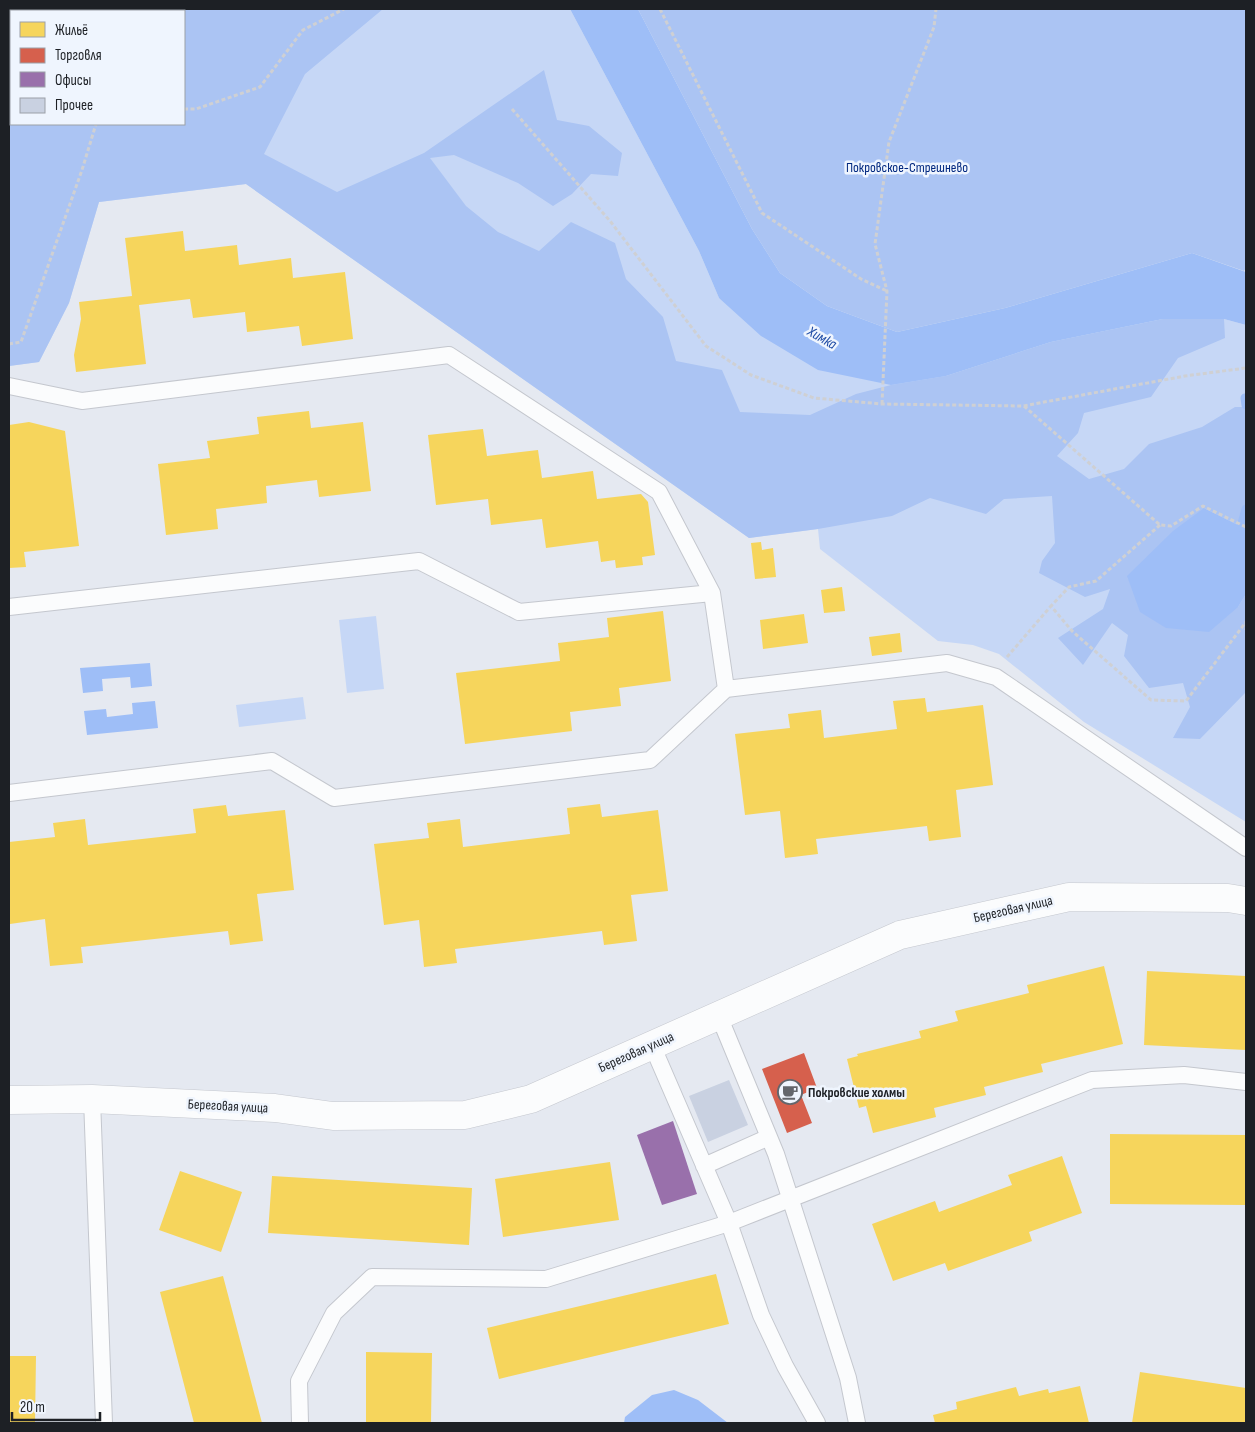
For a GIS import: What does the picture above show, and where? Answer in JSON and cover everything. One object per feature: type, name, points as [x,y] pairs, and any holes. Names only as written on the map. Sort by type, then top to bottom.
[{"type":"street","name":"Береговая улица","points":[[9,1100],[92,1099],[275,1108],[333,1116],[465,1115],[531,1099],[900,935],[1069,896],[1228,898],[1246,902]]},
{"type":"lane","points":[[9,386],[82,401],[449,355],[659,492],[712,592],[726,689]]},
{"type":"lane","points":[[9,607],[419,561],[519,612],[712,592]]},
{"type":"lane","points":[[9,793],[272,761],[334,798],[650,760],[726,689],[947,663],[996,677],[1246,848]]},
{"type":"lane","points":[[719,1016],[776,1154],[848,1378],[857,1423]]},
{"type":"lane","points":[[652,1046],[729,1223],[761,1315],[785,1366],[817,1423]]},
{"type":"lane","points":[[300,1423],[299,1381],[334,1314],[372,1277],[546,1279],[729,1223],[1092,1080],[1184,1075],[1246,1082]]},
{"type":"lane","points":[[92,1099],[104,1423]]},
{"type":"lane","points":[[704,1166],[769,1137]]},
{"type":"path","points":[[185,109],[196,109],[260,87],[303,30],[344,9]]},
{"type":"path","points":[[660,9],[762,213],[861,279],[887,291]]},
{"type":"path","points":[[882,404],[887,291],[875,244],[889,142],[934,27],[936,9]]},
{"type":"path","points":[[512,109],[610,221],[706,346],[751,375],[814,398],[882,404],[1023,406],[1185,376],[1246,368]]},
{"type":"path","points":[[9,344],[21,342],[82,170],[96,125]]},
{"type":"path","points":[[1023,406],[1160,525],[1171,526],[1203,506],[1246,527]]},
{"type":"path","points":[[1006,659],[1069,587],[1096,581],[1160,525]]},
{"type":"path","points":[[1051,606],[1072,631],[1151,700],[1186,701],[1246,622],[1246,630]]},
{"type":"shaded area","points":[[9,9],[570,9],[699,251],[719,298],[946,376],[1051,342],[1163,319],[1224,319],[1246,325],[1246,822],[1084,722],[999,654],[973,645],[938,641],[820,549],[818,529],[749,538],[246,184],[99,202],[69,303],[39,362],[9,366]]},
{"type":"shaded area","points":[[376,616],[384,689],[347,693],[339,620]]},
{"type":"shaded area","points":[[303,697],[306,719],[239,727],[236,705]]},
{"type":"green space","points":[[383,9],[305,74],[264,154],[337,192],[424,153],[544,70],[557,120],[589,126],[622,153],[618,176],[591,174],[572,194],[553,206],[518,183],[454,155],[430,158],[466,206],[498,232],[539,251],[571,222],[615,243],[626,279],[663,317],[676,361],[722,370],[740,412],[810,415],[856,394],[891,385],[946,376],[1051,342],[1163,319],[1224,319],[1225,338],[1178,358],[1151,397],[1084,413],[1078,433],[1057,456],[1089,479],[1124,469],[1149,444],[1202,427],[1235,407],[1246,407],[1246,529],[1204,508],[1238,607],[1246,594],[1246,692],[1200,739],[1173,738],[1190,707],[1183,683],[1149,688],[1124,656],[1128,635],[1112,623],[1083,665],[1058,638],[1103,609],[1110,589],[1085,597],[1039,573],[1042,561],[1055,543],[1052,496],[1004,499],[986,514],[930,498],[892,516],[818,529],[749,538],[246,184],[99,202],[69,303],[39,362],[9,366],[9,34],[10,125],[185,125],[185,10],[120,10]]},
{"type":"green space","name":"Покровское-Стрешнево","points":[[638,9],[1246,9],[1246,268],[1244,271],[1192,253],[1005,308],[897,332],[827,306],[780,273],[752,229]]},
{"type":"water","name":"Химка","points":[[570,9],[638,9],[752,229],[780,273],[827,306],[897,332],[1005,308],[1192,253],[1246,272],[1246,325],[1224,319],[1163,319],[1051,342],[946,376],[891,385],[818,370],[761,336],[719,298],[699,251]]},
{"type":"water","points":[[1204,508],[1246,529],[1246,594],[1238,607],[1209,632],[1166,628],[1140,612],[1127,576],[1173,531]]},
{"type":"water","points":[[150,663],[152,686],[131,688],[130,677],[102,679],[103,691],[83,693],[80,668]]},
{"type":"water","points":[[155,701],[158,728],[87,735],[84,711],[106,709],[107,717],[133,714],[132,703]]},
{"type":"water","points":[[674,1390],[698,1400],[728,1423],[624,1423],[625,1417],[652,1395]]},
{"type":"building: Жильё","points":[[183,231],[185,251],[237,245],[239,265],[291,258],[293,278],[345,272],[353,339],[302,346],[299,326],[247,332],[245,312],[193,318],[190,299],[139,305],[146,364],[76,372],[74,355],[81,319],[79,302],[132,296],[125,238]]},
{"type":"building: Жильё","points":[[309,411],[311,428],[363,422],[371,491],[319,497],[317,480],[266,486],[267,503],[216,509],[218,529],[166,535],[158,464],[210,458],[207,441],[259,434],[257,417]]},
{"type":"building: Жильё","points":[[29,422],[65,431],[79,546],[24,552],[26,567],[9,568],[9,425]]},
{"type":"building: Жильё","points":[[483,429],[487,456],[538,450],[542,478],[593,471],[597,499],[641,494],[648,502],[655,555],[642,557],[643,565],[616,568],[615,560],[601,562],[598,541],[546,548],[542,519],[491,525],[488,499],[436,505],[428,435]]},
{"type":"building: Жильё","points":[[761,542],[762,550],[773,548],[776,577],[755,579],[751,543]]},
{"type":"building: Жильё","points":[[842,587],[845,611],[824,613],[821,590]]},
{"type":"building: Жильё","points":[[663,611],[671,681],[619,688],[621,706],[570,712],[572,731],[465,744],[456,673],[560,661],[558,643],[609,637],[607,618]]},
{"type":"building: Жильё","points":[[804,614],[808,643],[763,649],[760,620]]},
{"type":"building: Жильё","points":[[900,633],[902,652],[872,656],[869,637]]},
{"type":"building: Жильё","points":[[925,698],[927,712],[983,705],[993,785],[956,790],[961,837],[929,841],[927,826],[816,839],[818,854],[785,858],[780,811],[745,815],[735,734],[790,728],[788,714],[821,710],[824,738],[897,729],[893,701]]},
{"type":"building: Жильё","points":[[600,804],[602,817],[658,810],[668,891],[631,895],[637,941],[604,945],[602,931],[455,949],[457,963],[424,967],[419,920],[384,925],[374,844],[429,838],[427,823],[460,819],[463,847],[570,834],[567,808]]},
{"type":"building: Жильё","points":[[226,805],[228,816],[285,810],[294,890],[257,894],[263,941],[230,945],[228,931],[81,947],[83,963],[50,966],[45,919],[10,924],[9,842],[55,837],[53,823],[85,819],[88,845],[196,833],[193,809]]},
{"type":"building: Жильё","points":[[1104,966],[1123,1044],[1041,1064],[1043,1072],[984,1087],[986,1095],[934,1108],[936,1117],[873,1133],[866,1106],[859,1108],[847,1059],[858,1056],[857,1054],[921,1038],[919,1031],[958,1021],[955,1011],[1029,993],[1027,985]]},
{"type":"building: Жильё","points":[[1147,971],[1246,976],[1246,1050],[1144,1045]]},
{"type":"building: Жильё","points":[[1110,1134],[1246,1135],[1246,1205],[1110,1204]]},
{"type":"building: Жильё","points":[[1062,1156],[1082,1213],[1029,1232],[1032,1241],[948,1271],[945,1263],[893,1281],[872,1224],[935,1201],[939,1212],[1012,1185],[1008,1175]]},
{"type":"building: Жильё","points":[[610,1162],[619,1220],[503,1237],[495,1179]]},
{"type":"building: Жильё","points":[[180,1171],[242,1192],[221,1252],[159,1230]]},
{"type":"building: Жильё","points":[[272,1176],[472,1188],[469,1245],[268,1233]]},
{"type":"building: Жильё","points":[[716,1274],[729,1324],[499,1379],[487,1328]]},
{"type":"building: Жильё","points":[[223,1276],[262,1423],[194,1423],[160,1292]]},
{"type":"building: Жильё","points":[[366,1352],[432,1353],[431,1423],[366,1423]]},
{"type":"building: Жильё","points":[[9,1356],[36,1356],[35,1423],[9,1423]]},
{"type":"building: Жильё","points":[[1140,1372],[1246,1388],[1246,1423],[1132,1423]]},
{"type":"building: Жильё","points":[[1080,1386],[1089,1423],[935,1423],[933,1415],[957,1409],[956,1402],[1016,1387],[1019,1396],[1048,1389],[1049,1393]]},
{"type":"building: Торговля","name":"Покровские холмы","points":[[804,1053],[817,1088],[801,1095],[812,1123],[787,1133],[762,1069]]},
{"type":"building: Офисы","points":[[673,1121],[697,1194],[662,1205],[637,1135]]},
{"type":"building: Прочее","points":[[729,1080],[748,1125],[708,1142],[689,1096]]},
{"type":"waterway","points":[[1245,398],[1246,405]]},
{"type":"waterway","points":[[1241,527],[1246,509]]},
{"type":"place","name":"Покровские холмы","points":[[790,1092]]}]
